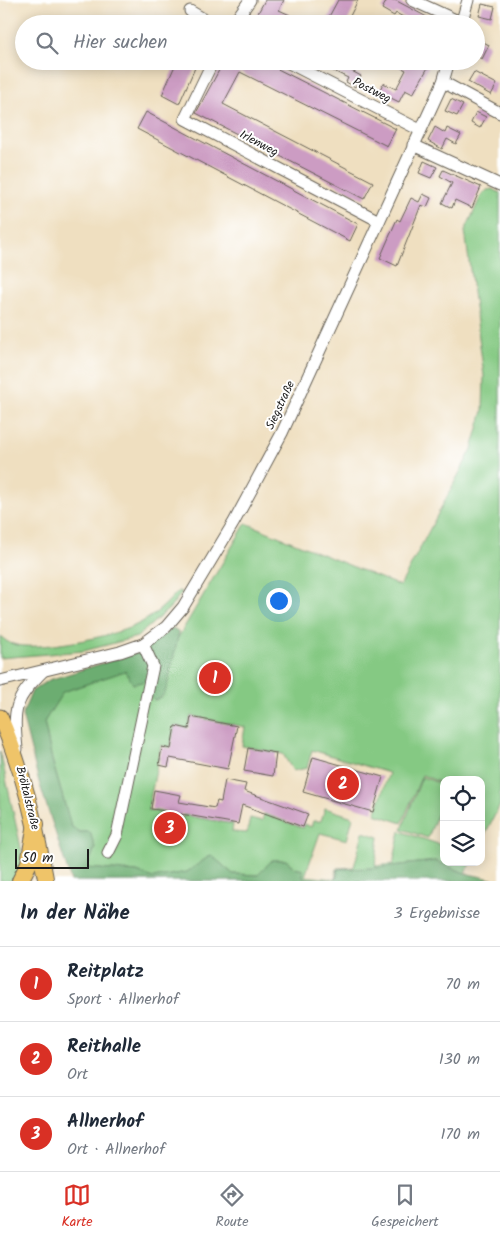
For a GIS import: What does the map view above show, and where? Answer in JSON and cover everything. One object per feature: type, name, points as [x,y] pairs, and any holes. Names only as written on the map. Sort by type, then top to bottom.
[{"type":"highway","points":[[20,881],[29,863],[36,824]]},
{"type":"main road","name":"Bröltalstraße","points":[[0,717],[18,757],[36,824],[46,881]]},
{"type":"street","points":[[239,15],[250,0]]},
{"type":"street","points":[[412,0],[445,15]]},
{"type":"street","points":[[464,15],[468,0]]},
{"type":"street","points":[[190,11],[197,15]]},
{"type":"street","name":"Irlenweg","points":[[209,70],[185,119],[379,221]]},
{"type":"street","name":"Postweg","points":[[302,70],[420,130]]},
{"type":"street","name":"Siegstraße","points":[[0,681],[120,652],[143,644],[166,626],[183,607],[234,522],[282,433],[447,70]]},
{"type":"street","points":[[443,82],[500,112]]},
{"type":"street","points":[[413,145],[500,185]]},
{"type":"street","points":[[108,853],[117,835],[153,666],[143,644]]},
{"type":"street","points":[[18,757],[14,718],[18,702],[24,690],[43,670]]},
{"type":"green space","points":[[493,189],[500,193],[500,805],[485,834],[485,776],[440,776],[440,782],[422,775],[402,823],[375,814],[389,773],[312,750],[307,768],[293,771],[283,754],[242,746],[245,727],[191,716],[188,728],[175,726],[170,748],[161,745],[148,810],[164,812],[158,838],[177,841],[183,815],[233,824],[232,832],[247,833],[250,818],[262,821],[264,814],[303,828],[305,824],[311,827],[313,821],[321,821],[325,808],[353,817],[347,840],[320,833],[305,876],[335,879],[337,868],[354,867],[363,832],[379,837],[375,866],[393,864],[400,831],[440,845],[440,863],[435,861],[376,868],[338,869],[337,881],[303,878],[303,870],[295,868],[286,860],[273,860],[258,875],[233,874],[211,855],[187,872],[153,878],[137,872],[87,868],[95,848],[90,832],[79,832],[71,826],[52,760],[44,722],[62,692],[172,654],[176,641],[246,523],[400,586],[472,449],[483,411],[484,376],[465,231],[481,196],[487,190]]},
{"type":"green space","points":[[178,591],[182,592],[171,607],[137,637],[84,651],[0,658],[0,636],[13,644],[38,646],[55,645],[108,635],[134,626],[147,619],[163,607]]},
{"type":"green space","points":[[173,628],[179,632],[167,687],[161,698],[154,700],[150,695],[152,676],[142,682],[133,684],[125,671],[63,692],[44,722],[52,760],[71,826],[79,832],[90,832],[95,848],[87,868],[137,872],[153,878],[187,872],[211,855],[233,874],[258,875],[272,860],[286,860],[295,868],[303,870],[303,878],[336,881],[71,881],[39,782],[22,715],[32,691],[49,680],[139,652]]},
{"type":"green space","points":[[0,751],[23,857],[18,874],[11,881],[0,881]]},
{"type":"green space","points":[[422,777],[440,784],[440,807],[428,838],[402,829]]},
{"type":"green space","points":[[435,861],[440,863],[440,866],[448,866],[465,873],[500,881],[336,881],[338,869],[376,868]]},
{"type":"green space","points":[[448,866],[469,866],[465,873]]},
{"type":"building","points":[[265,0],[284,0],[279,10],[290,15],[257,15]]},
{"type":"building","points":[[338,0],[358,0],[350,15],[330,15]]},
{"type":"building","points":[[387,0],[395,0],[423,15],[400,15],[396,13],[392,15],[382,9]]},
{"type":"building","points":[[482,4],[495,7],[492,19],[485,17],[485,15],[479,15]]},
{"type":"building","points":[[485,43],[489,45],[485,53]]},
{"type":"building","points":[[173,70],[194,70],[179,104],[162,95]]},
{"type":"building","points":[[219,70],[280,70],[396,129],[387,146],[240,72],[223,104],[373,182],[364,199],[196,113]]},
{"type":"building","points":[[332,70],[350,70],[361,76],[355,87],[346,82],[348,78]]},
{"type":"building","points":[[406,70],[427,70],[413,94],[405,90],[399,102],[379,92],[383,83],[396,89]]},
{"type":"building","points":[[474,72],[497,84],[491,95],[468,82]]},
{"type":"building","points":[[451,99],[463,105],[457,116],[445,111]]},
{"type":"building","points":[[146,112],[358,224],[350,241],[137,129]]},
{"type":"building","points":[[476,112],[486,117],[480,128],[471,123]]},
{"type":"building","points":[[435,127],[445,133],[447,128],[461,135],[456,144],[447,139],[442,149],[428,141]]},
{"type":"building","points":[[424,161],[437,167],[431,178],[419,173]]},
{"type":"building","points":[[443,170],[481,187],[472,208],[455,200],[452,208],[442,203],[452,183],[440,176]]},
{"type":"building","points":[[423,194],[431,198],[427,207],[421,205],[397,266],[380,258],[397,219],[400,221],[411,198],[419,202]]},
{"type":"building","points":[[191,717],[237,726],[228,769],[170,758],[168,767],[159,765],[162,747],[171,749],[175,726],[189,729]]},
{"type":"building","points":[[248,748],[276,753],[273,776],[244,771]]},
{"type":"building","points":[[313,757],[383,777],[373,812],[303,792]]},
{"type":"building","points":[[225,780],[246,784],[244,791],[308,814],[303,827],[242,805],[238,824],[181,814],[175,840],[160,837],[166,811],[151,809],[154,790],[181,795],[179,802],[215,808],[217,801],[221,802]]},
{"type":"place","name":"Reitplatz","points":[[215,678]]},
{"type":"place","name":"Reithalle","points":[[343,784]]},
{"type":"place","name":"Allnerhof","points":[[170,828]]}]
